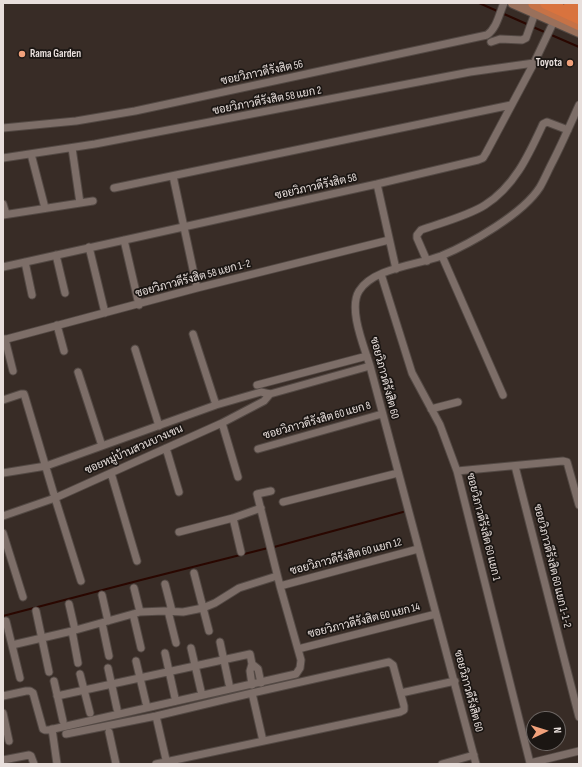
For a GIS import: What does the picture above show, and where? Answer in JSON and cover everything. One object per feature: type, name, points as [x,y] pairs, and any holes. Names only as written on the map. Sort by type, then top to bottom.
[{"type":"highway","points":[[546,3],[579,18]]},
{"type":"highway","points":[[570,3],[579,7]]},
{"type":"highway","points":[[534,12],[579,24]]},
{"type":"main road","points":[[513,3],[534,12],[552,25],[579,32]]},
{"type":"street","name":"ซอยวิภาวดีรังสิต 56","points":[[3,128],[76,121],[135,111],[487,35],[495,26],[503,5]]},
{"type":"street","points":[[491,42],[500,39],[522,40],[526,38],[534,12]]},
{"type":"street","name":"ซอยวิภาวดีรังสิต 58","points":[[3,267],[377,184],[472,162],[483,158],[534,63],[552,25]]},
{"type":"street","name":"ซอยวิภาวดีรังสิต 58 แยก 2","points":[[3,158],[153,134],[470,72],[534,63]]},
{"type":"street","points":[[114,188],[511,105]]},
{"type":"street","name":"ซอยวิภาวดีรังสิต 60","points":[[476,764],[455,680],[418,549],[370,366],[355,317],[354,304],[358,292],[366,282],[381,274],[442,256],[490,231],[527,201],[539,188],[579,105]]},
{"type":"street","points":[[427,261],[417,238],[418,233],[421,230],[484,206],[499,194],[509,185],[523,164],[543,124],[547,122],[568,130]]},
{"type":"street","points":[[72,148],[80,203]]},
{"type":"street","points":[[31,154],[45,208]]},
{"type":"street","points":[[173,176],[197,288]]},
{"type":"street","points":[[377,184],[396,269]]},
{"type":"street","points":[[3,204],[4,215],[93,201]]},
{"type":"street","points":[[124,240],[139,305]]},
{"type":"street","name":"ซอยวิภาวดีรังสิต 58 แยก 1-2","points":[[4,340],[57,325],[139,305],[197,288],[389,240]]},
{"type":"street","points":[[89,248],[105,313]]},
{"type":"street","points":[[56,255],[65,293]]},
{"type":"street","points":[[442,256],[503,395]]},
{"type":"street","points":[[25,262],[32,295]]},
{"type":"street","name":"ซอยวิภาวดีรังสิต 60 แยก 1","points":[[381,274],[412,373],[440,425],[458,470],[530,763],[579,751]]},
{"type":"street","points":[[57,325],[64,351]]},
{"type":"street","points":[[193,334],[216,405]]},
{"type":"street","points":[[4,340],[13,371]]},
{"type":"street","points":[[135,349],[159,426]]},
{"type":"street","points":[[257,385],[367,356]]},
{"type":"street","name":"ซอยหมู่บ้านสวนบางเขน","points":[[3,473],[46,466],[216,405],[261,392],[270,394],[370,366]]},
{"type":"street","points":[[78,372],[102,446]]},
{"type":"street","points":[[3,400],[24,394],[81,581]]},
{"type":"street","name":"ซอยหมู่บ้านสวนบางเขน","points":[[3,516],[55,498],[222,423],[264,401],[270,394]]},
{"type":"street","points":[[431,409],[458,402]]},
{"type":"street","name":"ซอยวิภาวดีรังสิต 60 แยก 8","points":[[258,449],[382,414]]},
{"type":"street","points":[[222,423],[238,477]]},
{"type":"street","points":[[166,448],[179,492]]},
{"type":"street","points":[[458,470],[563,461],[567,462],[579,505]]},
{"type":"street","name":"ซอยวิภาวดีรังสิต 60 แยก 1-1-2","points":[[515,466],[577,704],[579,718]]},
{"type":"street","points":[[111,473],[137,561]]},
{"type":"street","points":[[283,502],[398,473]]},
{"type":"street","points":[[3,696],[26,691],[34,693],[43,729],[45,730],[296,674],[300,668],[301,660],[277,576],[257,494],[271,491]]},
{"type":"street","points":[[179,532],[233,518],[261,508]]},
{"type":"street","points":[[233,518],[241,552]]},
{"type":"street","points":[[3,533],[23,597]]},
{"type":"street","name":"ซอยวิภาวดีรังสิต 60 แยก 12","points":[[280,586],[418,549]]},
{"type":"street","points":[[194,573],[209,631]]},
{"type":"street","points":[[12,645],[73,631],[137,613],[170,611],[183,612],[203,608],[215,603],[239,588],[277,576]]},
{"type":"street","points":[[165,584],[176,643]]},
{"type":"street","points":[[134,588],[141,648]]},
{"type":"street","points":[[102,595],[109,656]]},
{"type":"street","points":[[69,604],[78,664]]},
{"type":"street","points":[[36,611],[49,672]]},
{"type":"street","name":"ซอยวิภาวดีรังสิต 60 แยก 14","points":[[298,649],[436,614]]},
{"type":"street","points":[[6,621],[20,678]]},
{"type":"street","points":[[220,642],[229,684]]},
{"type":"street","points":[[191,648],[201,691]]},
{"type":"street","points":[[165,653],[175,698]]},
{"type":"street","points":[[57,696],[250,654],[252,664],[250,671],[252,685]]},
{"type":"street","points":[[136,661],[146,703]]},
{"type":"street","points":[[66,734],[156,716],[389,662],[394,665],[404,706],[404,710],[400,712],[167,763],[156,764]]},
{"type":"street","points":[[252,664],[258,668],[261,683]]},
{"type":"street","points":[[108,668],[117,709]]},
{"type":"street","points":[[80,674],[90,714]]},
{"type":"street","points":[[401,693],[455,680]]},
{"type":"street","points":[[54,681],[63,721]]},
{"type":"street","points":[[252,693],[263,741]]},
{"type":"street","points":[[3,712],[9,741]]},
{"type":"street","points":[[156,716],[167,763]]},
{"type":"street","points":[[52,729],[57,764]]},
{"type":"street","points":[[109,732],[116,764]]},
{"type":"street","points":[[3,760],[29,755],[34,764]]},
{"type":"street","points":[[442,764],[474,755]]},
{"type":"waterway","points":[[479,3],[529,25]]},
{"type":"waterway","points":[[533,27],[579,47]]},
{"type":"waterway","points":[[274,547],[403,512]]},
{"type":"waterway","points":[[3,616],[268,548]]},
{"type":"place","name":"Rama Garden","points":[[22,54]]},
{"type":"place","name":"Toyota","points":[[570,63]]}]
